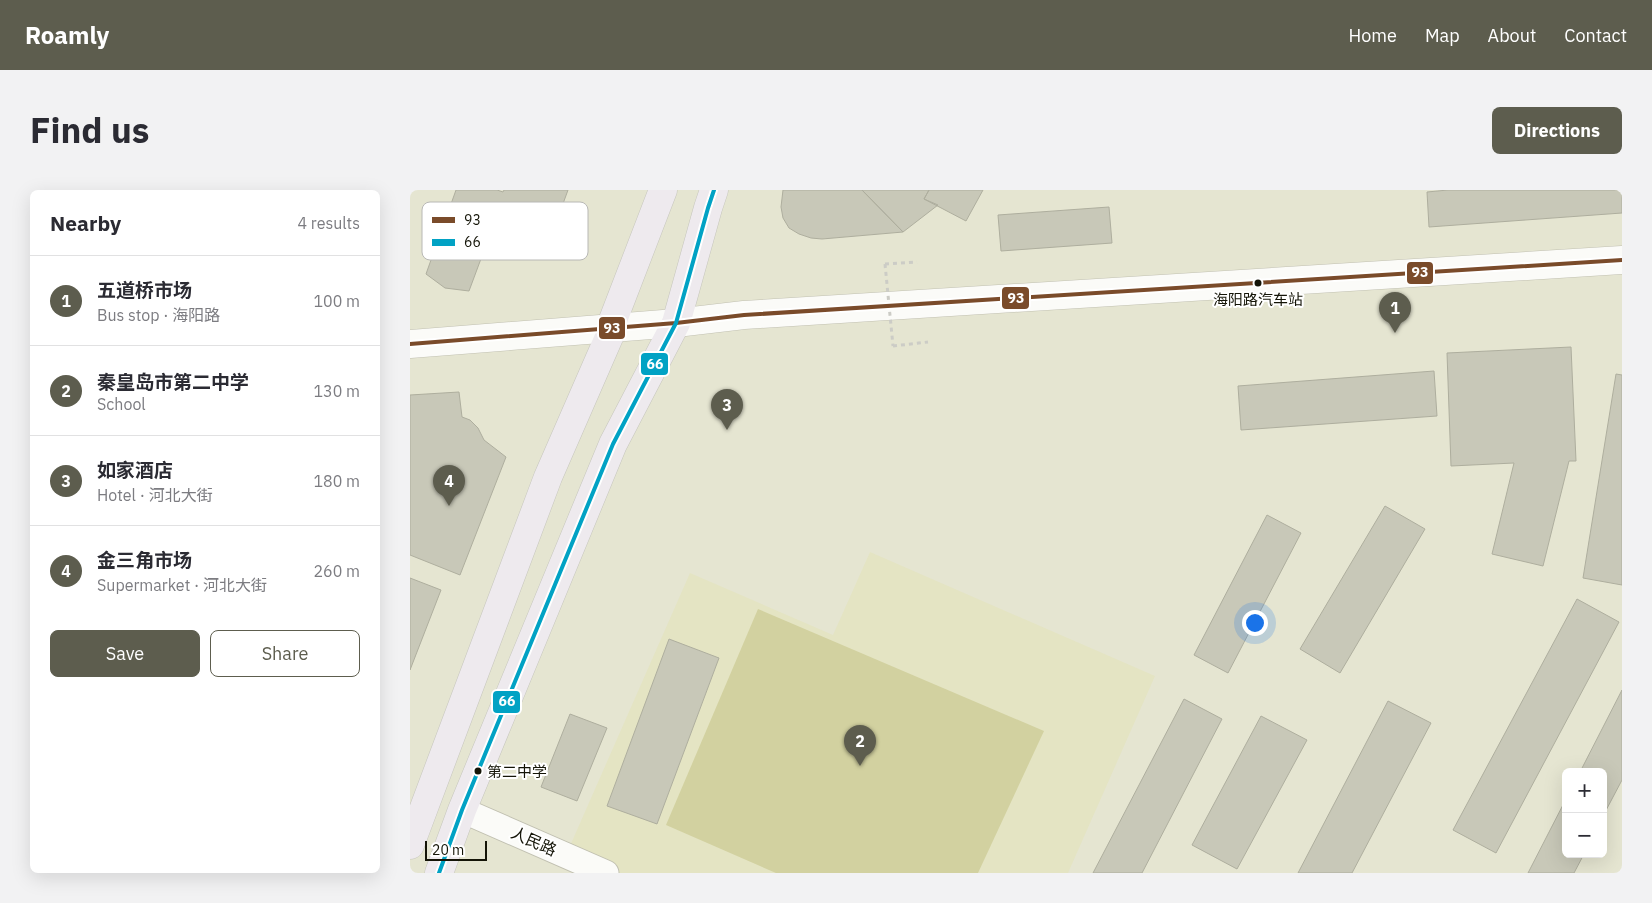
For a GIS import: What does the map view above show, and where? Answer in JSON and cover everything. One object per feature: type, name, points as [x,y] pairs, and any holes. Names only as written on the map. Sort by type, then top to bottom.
[{"type":"main road","points":[[410,845],[548,477],[613,328],[613,320],[663,190]]},
{"type":"main road","points":[[440,873],[462,810],[613,444],[676,323],[714,190]]},
{"type":"main road","points":[[410,344],[676,323],[744,314],[1622,260]]},
{"type":"street","name":"人民路","points":[[462,810],[606,873]]},
{"type":"path","points":[[917,262],[885,264],[893,346],[928,342]]},
{"type":"shaded area","points":[[870,552],[1155,676],[1068,873],[606,873],[566,855],[690,573],[833,635]]},
{"type":"shaded area","points":[[758,609],[1044,731],[978,873],[776,873],[666,825]]},
{"type":"building","points":[[456,190],[497,190],[503,192],[504,190],[568,190],[564,202],[452,202]]},
{"type":"building","points":[[783,190],[862,190],[903,232],[822,239],[799,234],[789,228],[783,218],[781,207]]},
{"type":"building","points":[[862,190],[929,190],[924,199],[938,205],[903,232]]},
{"type":"building","points":[[929,190],[983,190],[966,221],[924,199]]},
{"type":"building","points":[[1448,190],[1622,190],[1622,213],[1429,227],[1427,192]]},
{"type":"building","points":[[1109,207],[1112,243],[1001,251],[998,215]]},
{"type":"building","points":[[431,260],[481,260],[469,291],[445,288],[426,274]]},
{"type":"building","points":[[1571,347],[1576,461],[1569,461],[1543,566],[1492,554],[1514,463],[1451,466],[1447,353]]},
{"type":"building","points":[[1434,371],[1437,416],[1241,430],[1238,386]]},
{"type":"building","points":[[1616,374],[1622,375],[1622,585],[1583,578]]},
{"type":"building","points":[[459,392],[462,417],[470,420],[478,428],[484,440],[506,457],[460,575],[410,555],[410,395]]},
{"type":"building","points":[[1385,506],[1425,529],[1340,673],[1300,649]]},
{"type":"building","points":[[1267,515],[1301,533],[1228,673],[1194,655]]},
{"type":"building","points":[[410,578],[441,590],[410,670]]},
{"type":"building","points":[[1577,599],[1619,622],[1496,853],[1453,830]]},
{"type":"building","points":[[669,639],[719,658],[657,824],[607,806]]},
{"type":"building","points":[[1622,690],[1622,780],[1607,808],[1607,768],[1582,768]]},
{"type":"building","points":[[1184,699],[1222,719],[1142,873],[1093,873]]},
{"type":"building","points":[[1388,701],[1431,723],[1352,873],[1298,873]]},
{"type":"building","points":[[570,714],[607,728],[577,801],[541,787]]},
{"type":"building","points":[[1261,716],[1307,740],[1237,869],[1192,845]]},
{"type":"building","points":[[1562,807],[1562,858],[1582,858],[1574,873],[1528,873]]},
{"type":"transit line","name":"66","points":[[439,873],[462,810],[613,444],[676,323],[714,190]]},
{"type":"transit line","name":"93","points":[[410,344],[676,323],[744,315],[1622,260]]},
{"type":"place","name":"海阳路汽车站","points":[[1258,283]]},
{"type":"place","name":"五道桥市场","points":[[1395,333]]},
{"type":"place","name":"如家酒店","points":[[727,430]]},
{"type":"place","name":"金三角市场","points":[[449,506]]},
{"type":"place","name":"秦皇岛市第二中学","points":[[860,766]]},
{"type":"place","name":"第二中学","points":[[478,771]]}]
